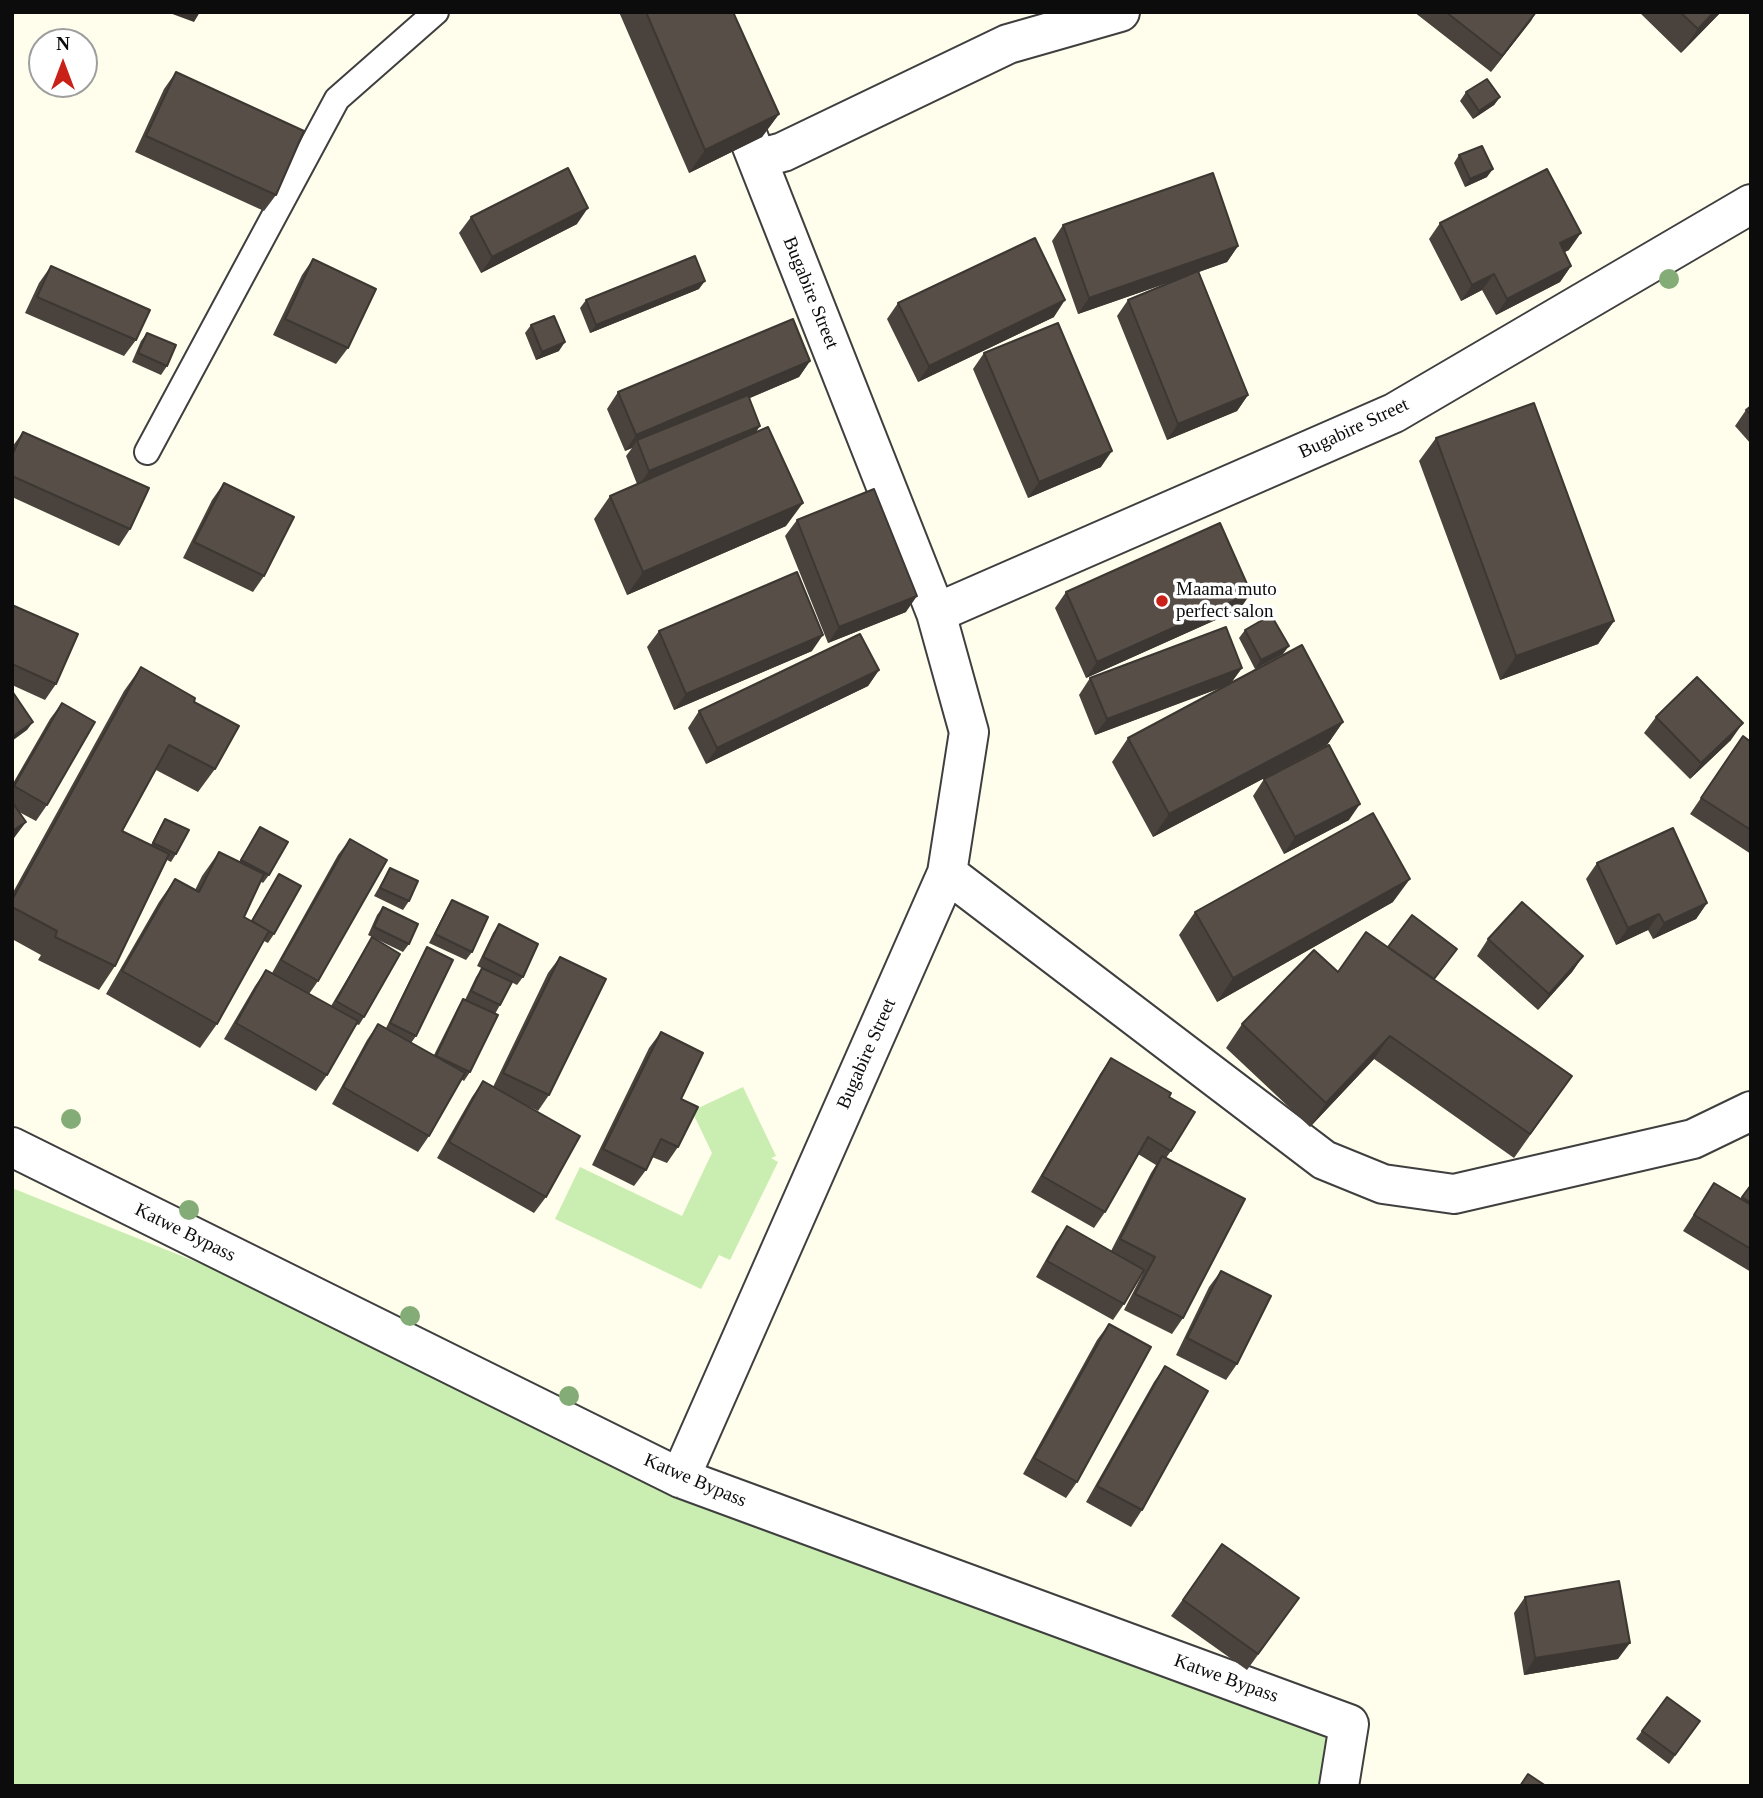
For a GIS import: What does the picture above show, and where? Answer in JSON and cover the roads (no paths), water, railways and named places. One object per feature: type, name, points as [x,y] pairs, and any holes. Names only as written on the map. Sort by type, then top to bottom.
[{"type":"street","name":"Bugabire Street","points":[[680,1478],[947,873],[969,732],[936,613],[699,12]]},
{"type":"street","points":[[757,159],[783,152],[1008,44],[1121,12]]},
{"type":"street","name":"Bugabire Street","points":[[936,613],[1394,413],[1751,204]]},
{"type":"street","points":[[947,873],[1324,1160],[1383,1184],[1454,1194],[1693,1139],[1751,1111]]},
{"type":"street","name":"Katwe Bypass","points":[[12,1147],[680,1478],[1349,1724],[1339,1786]]},
{"type":"lane","points":[[147,452],[337,99],[436,12]]},
{"type":"place","name":"Maama muto perfect salon","points":[[1162,601]]}]
